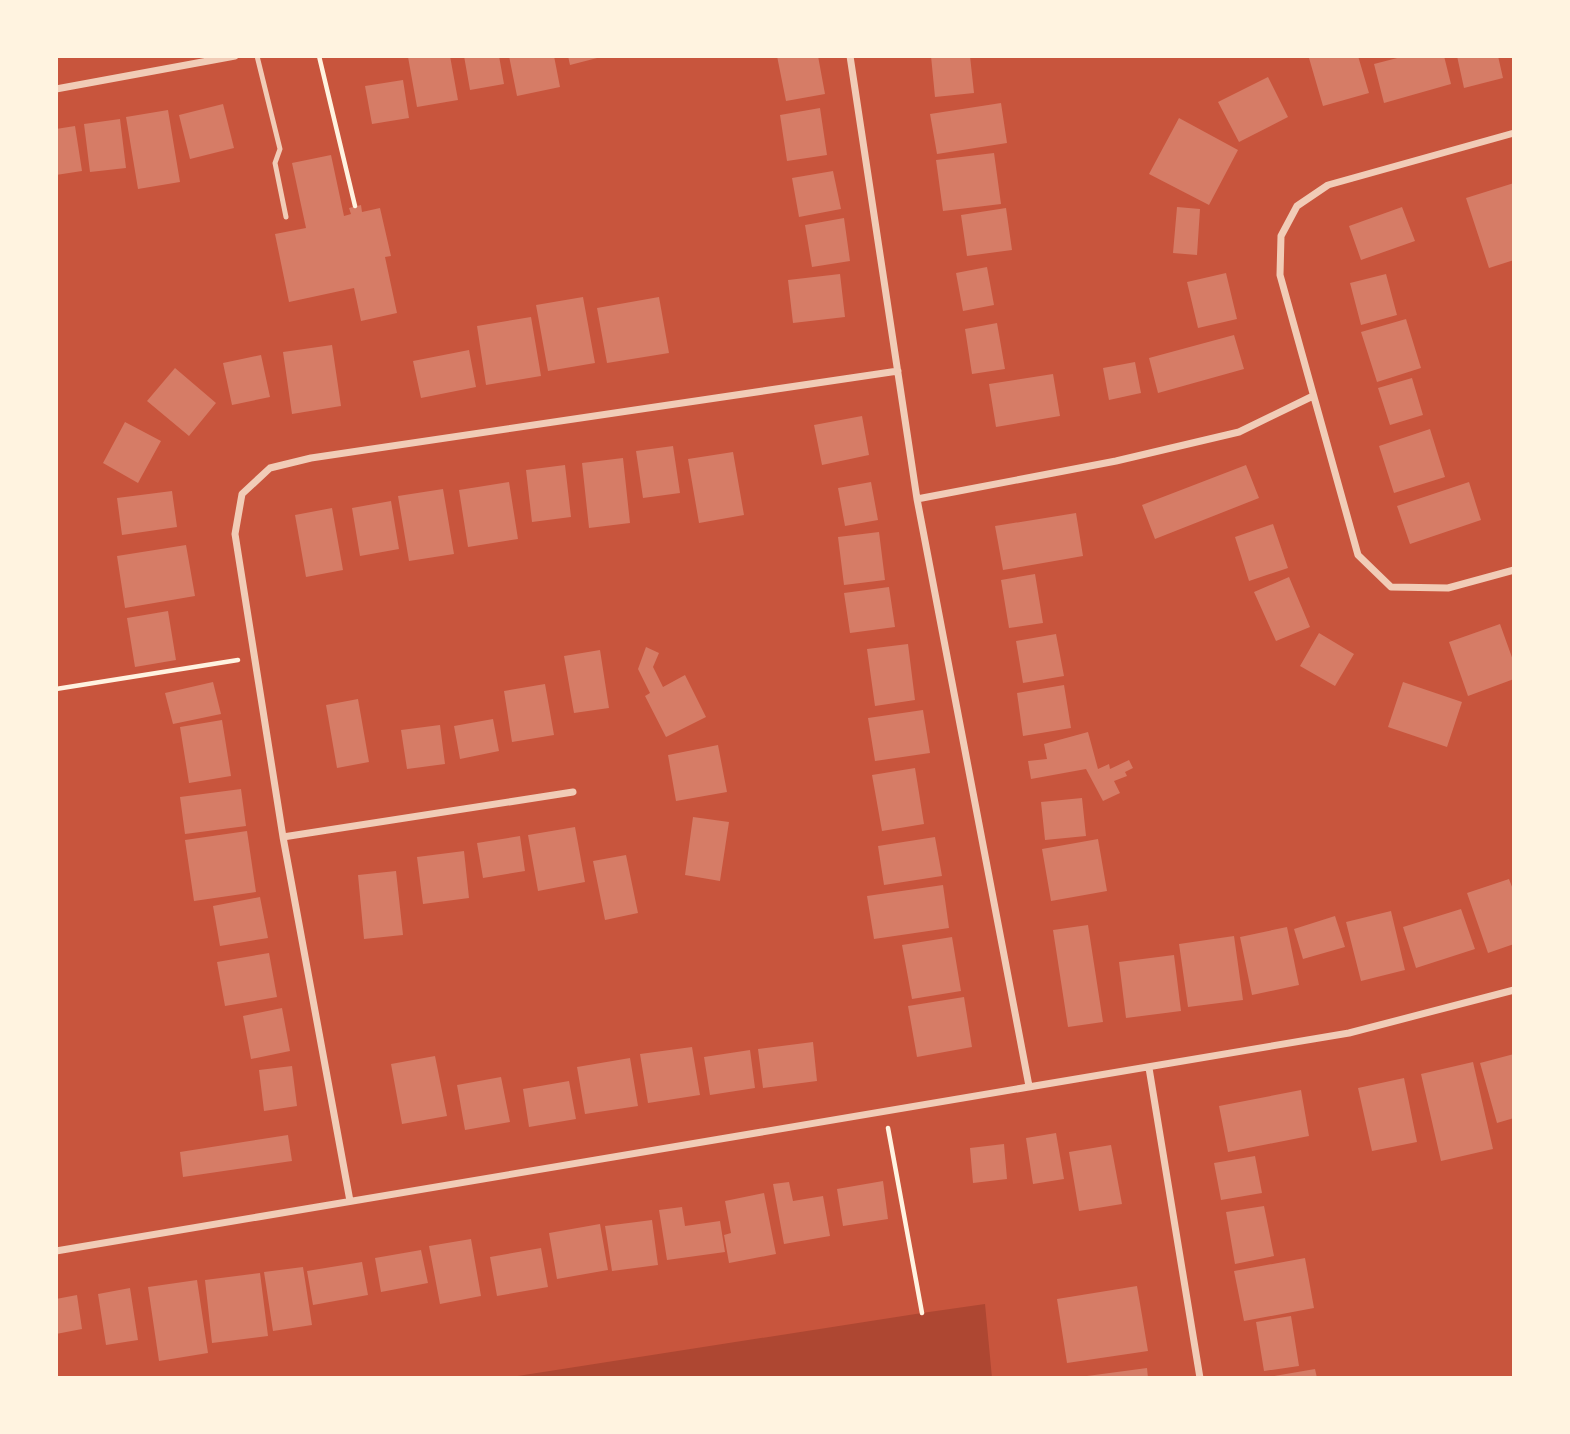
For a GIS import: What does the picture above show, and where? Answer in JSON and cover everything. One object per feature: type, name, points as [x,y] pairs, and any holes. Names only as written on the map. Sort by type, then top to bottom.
[{"type":"street","points":[[56,89],[234,56]]},
{"type":"street","points":[[850,56],[917,499],[1029,1086]]},
{"type":"street","points":[[1514,133],[1328,185],[1297,206],[1281,236],[1280,275],[1358,555],[1391,587],[1448,588],[1514,569]]},
{"type":"street","points":[[349,1201],[283,837],[234,534],[243,494],[270,468],[312,458],[898,371]]},
{"type":"street","points":[[917,499],[1116,461],[1239,432],[1313,397]]},
{"type":"street","points":[[283,837],[573,792]]},
{"type":"street","points":[[56,1251],[1349,1033],[1514,990]]},
{"type":"street","points":[[1149,1068],[1200,1378]]},
{"type":"lane","points":[[257,56],[280,149],[275,163],[286,217]]},
{"type":"path","points":[[319,56],[355,206]]},
{"type":"path","points":[[56,689],[253,658]]},
{"type":"path","points":[[884,1110],[922,1313]]},
{"type":"shaded area","points":[[985,1304],[992,1378],[504,1378],[922,1313]]},
{"type":"building","points":[[450,56],[458,100],[417,107],[408,57]]},
{"type":"building","points":[[464,56],[499,56],[504,84],[470,90]]},
{"type":"building","points":[[509,56],[554,56],[560,87],[517,96]]},
{"type":"building","points":[[568,56],[600,56],[601,57],[570,65]]},
{"type":"building","points":[[777,56],[818,56],[825,94],[786,101]]},
{"type":"building","points":[[931,56],[970,56],[974,93],[935,97]]},
{"type":"building","points":[[1358,56],[1369,93],[1323,106],[1309,58]]},
{"type":"building","points":[[1405,56],[1444,56],[1451,84],[1384,103],[1374,64]]},
{"type":"building","points":[[1457,56],[1498,56],[1503,78],[1464,88]]},
{"type":"building","points":[[1268,77],[1288,117],[1239,142],[1218,102]]},
{"type":"building","points":[[403,80],[409,118],[372,124],[365,86]]},
{"type":"building","points":[[1001,103],[1007,143],[937,154],[930,114]]},
{"type":"building","points":[[223,104],[234,148],[190,159],[179,115]]},
{"type":"building","points":[[820,108],[827,155],[787,161],[780,115]]},
{"type":"building","points":[[168,110],[180,182],[138,189],[126,117]]},
{"type":"building","points":[[1179,118],[1238,150],[1209,205],[1149,174]]},
{"type":"building","points":[[120,119],[126,168],[90,172],[84,124]]},
{"type":"building","points":[[75,126],[82,171],[56,175],[56,129]]},
{"type":"building","points":[[994,153],[1001,204],[943,211],[936,160]]},
{"type":"building","points":[[331,155],[344,216],[351,214],[349,208],[361,205],[362,212],[380,208],[391,256],[385,257],[397,313],[361,321],[354,288],[289,302],[275,234],[306,228],[292,163]]},
{"type":"building","points":[[833,171],[841,209],[799,217],[792,178]]},
{"type":"building","points":[[1514,183],[1514,260],[1489,268],[1466,198]]},
{"type":"building","points":[[1177,207],[1200,209],[1197,255],[1173,253]]},
{"type":"building","points":[[1402,207],[1415,241],[1361,260],[1349,226]]},
{"type":"building","points":[[1006,208],[1012,250],[967,256],[961,215]]},
{"type":"building","points":[[844,218],[850,261],[812,267],[805,225]]},
{"type":"building","points":[[987,267],[994,305],[963,311],[956,273]]},
{"type":"building","points":[[1226,273],[1237,319],[1198,328],[1187,282]]},
{"type":"building","points":[[840,274],[845,317],[793,323],[788,280]]},
{"type":"building","points":[[1386,274],[1397,315],[1361,325],[1350,283]]},
{"type":"building","points":[[583,297],[595,363],[548,371],[536,305]]},
{"type":"building","points":[[659,297],[669,353],[607,363],[597,308]]},
{"type":"building","points":[[531,317],[541,376],[486,385],[477,326]]},
{"type":"building","points":[[1406,319],[1421,368],[1377,382],[1361,332]]},
{"type":"building","points":[[997,323],[1005,369],[972,374],[965,329]]},
{"type":"building","points":[[1234,335],[1244,369],[1158,393],[1149,358]]},
{"type":"building","points":[[332,345],[341,406],[292,414],[283,352]]},
{"type":"building","points":[[469,350],[476,387],[421,398],[413,361]]},
{"type":"building","points":[[261,355],[270,397],[232,405],[223,363]]},
{"type":"building","points":[[1135,362],[1141,393],[1109,400],[1103,368]]},
{"type":"building","points":[[175,368],[216,403],[189,436],[147,401]]},
{"type":"building","points":[[1053,374],[1060,416],[996,427],[989,384]]},
{"type":"building","points":[[1412,378],[1423,415],[1390,425],[1378,388]]},
{"type":"building","points":[[862,416],[869,455],[822,465],[814,425]]},
{"type":"building","points":[[125,422],[161,441],[138,483],[103,463]]},
{"type":"building","points":[[1430,429],[1445,477],[1394,493],[1379,446]]},
{"type":"building","points":[[673,446],[680,493],[643,498],[636,451]]},
{"type":"building","points":[[733,452],[744,515],[699,523],[688,459]]},
{"type":"building","points":[[623,458],[630,523],[589,528],[582,463]]},
{"type":"building","points":[[565,465],[571,517],[532,522],[526,470]]},
{"type":"building","points":[[1246,465],[1259,498],[1155,539],[1142,505]]},
{"type":"building","points":[[509,482],[518,539],[468,547],[459,490]]},
{"type":"building","points":[[871,482],[878,520],[845,526],[838,488]]},
{"type":"building","points":[[1469,482],[1481,520],[1410,544],[1397,506]]},
{"type":"building","points":[[443,489],[454,554],[409,561],[398,496]]},
{"type":"building","points":[[172,491],[177,527],[122,535],[117,498]]},
{"type":"building","points":[[391,501],[399,549],[360,556],[352,508]]},
{"type":"building","points":[[332,508],[343,570],[306,577],[295,515]]},
{"type":"building","points":[[1076,513],[1083,556],[1003,570],[995,526]]},
{"type":"building","points":[[1273,524],[1288,568],[1249,581],[1235,537]]},
{"type":"building","points":[[879,532],[885,580],[844,585],[838,537]]},
{"type":"building","points":[[186,545],[195,596],[125,608],[117,556]]},
{"type":"building","points":[[1035,574],[1043,623],[1009,628],[1001,580]]},
{"type":"building","points":[[1289,577],[1310,627],[1276,641],[1254,592]]},
{"type":"building","points":[[889,587],[895,627],[850,633],[844,593]]},
{"type":"building","points":[[168,611],[176,660],[135,667],[127,618]]},
{"type":"building","points":[[1500,624],[1514,663],[1514,679],[1468,696],[1449,642]]},
{"type":"building","points":[[1319,633],[1354,654],[1335,686],[1300,666]]},
{"type":"building","points":[[1056,634],[1064,676],[1023,683],[1016,641]]},
{"type":"building","points":[[908,644],[915,700],[875,706],[867,649]]},
{"type":"building","points":[[646,647],[659,653],[653,667],[663,687],[685,675],[706,717],[666,737],[645,696],[650,693],[638,669]]},
{"type":"building","points":[[600,650],[609,708],[574,713],[564,656]]},
{"type":"building","points":[[213,682],[221,714],[173,724],[165,693]]},
{"type":"building","points":[[1403,682],[1462,702],[1447,747],[1388,727]]},
{"type":"building","points":[[545,684],[554,735],[512,742],[504,691]]},
{"type":"building","points":[[1064,685],[1071,728],[1023,736],[1017,693]]},
{"type":"building","points":[[358,699],[369,762],[337,768],[326,705]]},
{"type":"building","points":[[923,710],[930,753],[875,761],[868,718]]},
{"type":"building","points":[[493,719],[499,751],[460,759],[454,726]]},
{"type":"building","points":[[222,720],[231,776],[189,783],[180,727]]},
{"type":"building","points":[[440,725],[445,764],[407,769],[401,730]]},
{"type":"building","points":[[1088,732],[1098,769],[1109,764],[1110,769],[1129,760],[1133,768],[1125,772],[1127,776],[1114,781],[1120,793],[1103,801],[1086,769],[1031,779],[1028,761],[1047,759],[1044,744]]},
{"type":"building","points":[[718,745],[727,792],[676,801],[668,755]]},
{"type":"building","points":[[915,768],[924,824],[882,831],[872,775]]},
{"type":"building","points":[[241,789],[246,826],[185,834],[180,797]]},
{"type":"building","points":[[1082,798],[1086,836],[1045,840],[1041,802]]},
{"type":"building","points":[[693,817],[729,822],[720,881],[685,875]]},
{"type":"building","points":[[575,827],[585,882],[538,891],[528,835]]},
{"type":"building","points":[[247,831],[256,892],[194,901],[185,840]]},
{"type":"building","points":[[520,836],[525,871],[483,878],[477,843]]},
{"type":"building","points":[[935,837],[942,876],[884,885],[878,846]]},
{"type":"building","points":[[1098,839],[1107,891],[1051,901],[1042,849]]},
{"type":"building","points":[[464,851],[469,898],[423,904],[417,857]]},
{"type":"building","points":[[626,855],[638,913],[605,920],[593,861]]},
{"type":"building","points":[[396,871],[403,935],[364,939],[358,875]]},
{"type":"building","points":[[1509,879],[1514,892],[1514,944],[1488,953],[1467,893]]},
{"type":"building","points":[[943,885],[949,928],[874,939],[867,896]]},
{"type":"building","points":[[260,897],[268,938],[220,946],[213,906]]},
{"type":"building","points":[[1461,909],[1475,949],[1416,968],[1403,927]]},
{"type":"building","points":[[1391,911],[1405,970],[1361,981],[1346,922]]},
{"type":"building","points":[[1335,916],[1345,947],[1303,959],[1294,929]]},
{"type":"building","points":[[1088,925],[1103,1022],[1068,1027],[1053,930]]},
{"type":"building","points":[[1287,927],[1299,985],[1252,995],[1240,937]]},
{"type":"building","points":[[1234,936],[1243,1000],[1188,1007],[1179,944]]},
{"type":"building","points":[[952,937],[961,991],[912,999],[902,945]]},
{"type":"building","points":[[269,953],[277,997],[225,1006],[217,962]]},
{"type":"building","points":[[1174,955],[1181,1011],[1126,1018],[1119,962]]},
{"type":"building","points":[[964,997],[972,1047],[917,1057],[908,1006]]},
{"type":"building","points":[[282,1008],[290,1051],[251,1059],[243,1016]]},
{"type":"building","points":[[813,1042],[817,1081],[763,1088],[758,1049]]},
{"type":"building","points":[[692,1047],[700,1095],[648,1103],[640,1054]]},
{"type":"building","points":[[750,1050],[755,1088],[710,1095],[704,1057]]},
{"type":"building","points":[[1514,1054],[1514,1118],[1497,1123],[1480,1063]]},
{"type":"building","points":[[435,1056],[447,1116],[402,1124],[391,1064]]},
{"type":"building","points":[[630,1058],[638,1106],[585,1114],[577,1067]]},
{"type":"building","points":[[1473,1062],[1493,1149],[1441,1161],[1421,1074]]},
{"type":"building","points":[[292,1066],[297,1106],[264,1111],[259,1070]]},
{"type":"building","points":[[501,1077],[510,1122],[465,1130],[457,1085]]},
{"type":"building","points":[[1404,1078],[1417,1142],[1372,1151],[1358,1088]]},
{"type":"building","points":[[569,1081],[576,1119],[529,1127],[523,1089]]},
{"type":"building","points":[[1301,1090],[1309,1136],[1228,1152],[1219,1106]]},
{"type":"building","points":[[1056,1133],[1064,1179],[1033,1184],[1026,1138]]},
{"type":"building","points":[[288,1135],[292,1161],[183,1177],[180,1152]]},
{"type":"building","points":[[1004,1144],[1007,1179],[973,1183],[970,1148]]},
{"type":"building","points":[[1111,1145],[1122,1204],[1079,1211],[1069,1152]]},
{"type":"building","points":[[1255,1156],[1262,1193],[1221,1200],[1214,1163]]},
{"type":"building","points":[[883,1181],[888,1219],[843,1226],[837,1189]]},
{"type":"building","points":[[789,1182],[793,1201],[823,1196],[830,1236],[784,1244],[773,1184]]},
{"type":"building","points":[[764,1193],[776,1254],[729,1263],[724,1235],[731,1233],[725,1201]]},
{"type":"building","points":[[1264,1206],[1274,1256],[1235,1264],[1226,1212]]},
{"type":"building","points":[[682,1207],[685,1226],[720,1221],[725,1252],[667,1260],[659,1210]]},
{"type":"building","points":[[652,1220],[658,1265],[612,1271],[605,1226]]},
{"type":"building","points":[[600,1224],[608,1270],[557,1279],[549,1233]]},
{"type":"building","points":[[471,1239],[481,1296],[440,1304],[429,1246]]},
{"type":"building","points":[[541,1248],[548,1287],[497,1296],[490,1257]]},
{"type":"building","points":[[421,1250],[428,1283],[381,1292],[375,1258]]},
{"type":"building","points":[[1305,1258],[1314,1308],[1244,1321],[1234,1271]]},
{"type":"building","points":[[362,1262],[368,1295],[313,1305],[307,1271]]},
{"type":"building","points":[[303,1267],[312,1325],[273,1331],[264,1272]]},
{"type":"building","points":[[260,1273],[268,1336],[212,1343],[205,1280]]},
{"type":"building","points":[[197,1280],[208,1353],[159,1361],[148,1287]]},
{"type":"building","points":[[1137,1286],[1148,1351],[1067,1363],[1057,1299]]},
{"type":"building","points":[[130,1288],[138,1340],[106,1345],[98,1294]]},
{"type":"building","points":[[77,1295],[82,1329],[56,1334],[56,1299]]},
{"type":"building","points":[[1291,1316],[1299,1366],[1264,1371],[1256,1322]]},
{"type":"building","points":[[1147,1368],[1148,1378],[1087,1378],[1087,1376]]},
{"type":"building","points":[[1315,1369],[1317,1378],[1269,1378],[1269,1377]]}]
